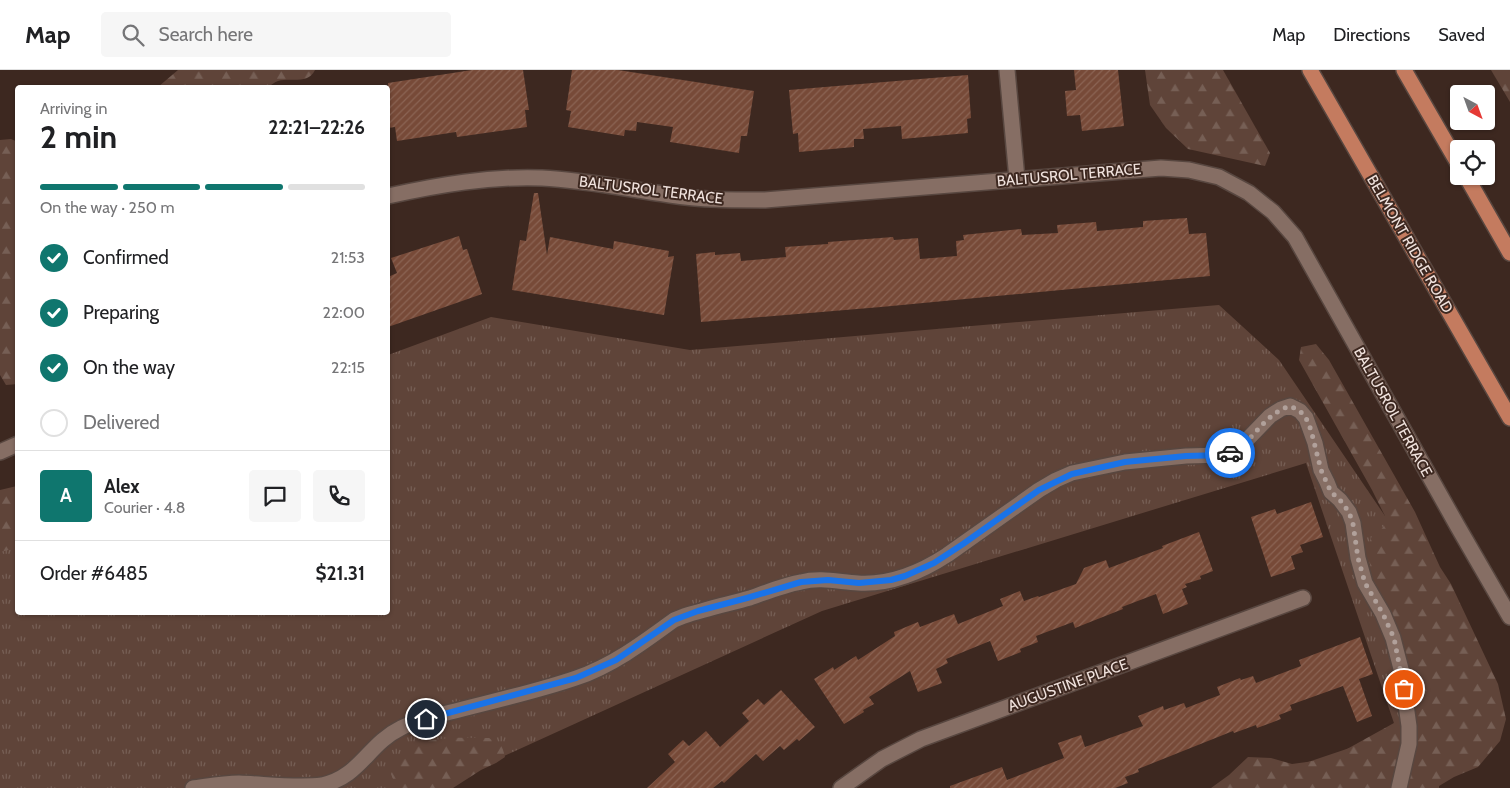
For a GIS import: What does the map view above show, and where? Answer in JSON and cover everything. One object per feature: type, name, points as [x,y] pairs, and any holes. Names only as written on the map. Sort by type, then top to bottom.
[{"type":"main road","name":"BELMONT RIDGE ROAD","points":[[1310,70],[1510,418]]},
{"type":"main road","points":[[1404,70],[1450,149]]},
{"type":"main road","points":[[1471,185],[1510,253]]},
{"type":"street","points":[[1007,70],[1017,179]]},
{"type":"street","name":"BALTUSROL TERRACE","points":[[390,196],[429,187],[494,179],[541,178],[588,182],[671,196],[727,200],[765,200],[1161,168],[1189,170],[1219,178],[1249,193],[1274,212],[1295,237],[1510,617]]},
{"type":"street","points":[[193,788],[236,783],[309,786],[322,785],[340,779],[358,766],[381,741],[401,728],[420,721],[576,678],[616,660],[674,620],[684,616],[801,582],[828,580],[859,583],[891,580],[905,576],[947,555],[1056,480],[1072,474],[1125,462],[1186,456],[1224,455],[1240,447],[1270,416],[1290,406],[1300,411],[1306,418],[1321,470],[1331,492],[1349,512],[1365,583],[1394,638],[1401,669],[1409,726],[1408,744],[1399,788]]},
{"type":"street","points":[[0,452],[15,445]]},
{"type":"street","name":"AUGUSTINE PLACE","points":[[841,788],[882,759],[921,739],[1303,598]]},
{"type":"green space","points":[[178,70],[315,70],[312,75],[304,79],[283,80],[271,85],[160,85]]},
{"type":"green space","points":[[1145,70],[1223,70],[1270,153],[1265,166],[1188,149],[1166,128],[1150,105]]},
{"type":"green space","points":[[1491,70],[1510,70],[1510,102]]},
{"type":"green space","points":[[11,139],[15,141],[15,384],[6,385],[0,375],[0,140]]},
{"type":"green space","points":[[1219,305],[1279,360],[1434,588],[1432,788],[1231,788],[1397,732],[1306,463],[822,611],[434,788],[0,788],[0,539],[15,532],[15,615],[390,615],[390,354],[491,317],[690,350]]},
{"type":"green space","points":[[1316,344],[1329,360],[1415,512],[1498,684],[1506,719],[1500,741],[1478,767],[1454,777],[1439,786],[1439,788],[1211,788],[1229,775],[1248,757],[1271,758],[1292,764],[1329,759],[1412,713],[1413,700],[1405,652],[1397,626],[1377,589],[1366,550],[1372,536],[1384,527],[1385,516],[1299,360],[1301,347]]},
{"type":"green space","points":[[15,486],[15,548],[0,552],[0,490]]},
{"type":"green space","points":[[489,738],[502,746],[505,757],[453,788],[397,788],[391,774],[394,767],[406,751],[416,745],[440,739]]},
{"type":"building","points":[[472,70],[523,70],[529,110],[525,110],[527,127],[457,137],[456,132],[397,141],[395,127],[390,128],[390,85],[388,83]]},
{"type":"building","points":[[572,70],[618,70],[754,91],[747,136],[741,136],[739,153],[670,142],[673,127],[637,122],[636,131],[625,130],[624,136],[568,127],[571,111],[566,110]]},
{"type":"building","points":[[1074,70],[1118,70],[1124,126],[1082,131],[1080,115],[1067,116],[1065,91],[1076,90]]},
{"type":"building","points":[[968,75],[971,118],[967,119],[968,133],[902,139],[901,126],[863,129],[864,139],[854,139],[854,147],[799,152],[798,133],[793,134],[789,90]]},
{"type":"building","points":[[534,193],[538,193],[547,255],[550,237],[613,249],[614,241],[669,251],[668,257],[674,256],[664,315],[512,290],[520,240],[526,241]]},
{"type":"building","points":[[1187,218],[1189,234],[1206,233],[1210,276],[701,322],[696,254],[715,252],[715,255],[740,253],[741,261],[786,257],[785,247],[893,237],[894,240],[918,238],[920,259],[957,256],[956,241],[964,240],[963,235],[1021,229],[1022,235],[1058,233],[1057,225],[1096,222],[1097,231],[1143,227],[1143,221]]},
{"type":"building","points":[[459,236],[463,250],[467,249],[482,294],[390,326],[390,276],[397,273],[391,258]]},
{"type":"building","points":[[1311,502],[1323,537],[1300,545],[1303,552],[1291,556],[1295,569],[1271,577],[1251,517],[1275,509],[1277,514]]},
{"type":"building","points":[[1199,532],[1213,571],[1200,576],[1201,579],[1185,584],[1187,587],[1182,589],[1188,604],[1163,614],[1156,594],[1075,628],[1073,622],[1036,636],[1038,642],[1020,649],[1021,652],[998,661],[990,641],[946,659],[948,663],[936,669],[942,683],[918,692],[910,671],[869,697],[874,704],[844,724],[814,679],[833,667],[834,670],[856,656],[858,660],[895,636],[894,632],[918,622],[920,627],[954,614],[958,624],[1003,606],[1000,599],[1020,591],[1024,601],[1039,597],[1076,584],[1084,568],[1106,560],[1109,568]]},
{"type":"building","points":[[1360,637],[1373,674],[1359,679],[1372,716],[1357,722],[1343,686],[1290,705],[1292,710],[1279,715],[1281,719],[1257,728],[1256,725],[1234,733],[1233,731],[1138,769],[1139,772],[1125,777],[1128,783],[1115,788],[950,788],[950,786],[1002,767],[1007,780],[1064,758],[1058,743],[1081,735],[1085,747],[1143,726],[1138,716],[1163,706],[1164,710],[1184,703],[1186,708],[1220,695],[1217,687],[1240,678],[1241,680],[1253,676],[1256,683],[1301,666],[1299,660]]},
{"type":"building","points":[[781,690],[815,727],[799,741],[797,739],[784,750],[780,746],[763,761],[756,754],[724,783],[722,781],[713,788],[647,788],[675,762],[668,754],[683,740],[689,746],[706,731],[720,747],[749,721],[742,713],[758,699],[764,705]]},
{"type":"way so far","points":[[1230,453],[1240,447],[1270,416],[1281,409],[1290,406],[1300,411],[1306,418],[1319,457],[1321,470],[1331,492],[1349,512],[1365,583],[1394,638],[1404,689]]},
{"type":"route","points":[[426,719],[576,678],[616,660],[674,620],[698,611],[801,582],[828,580],[859,583],[878,582],[905,576],[934,563],[1020,502],[1056,480],[1072,474],[1099,467],[1155,458],[1224,455],[1230,453]]}]
